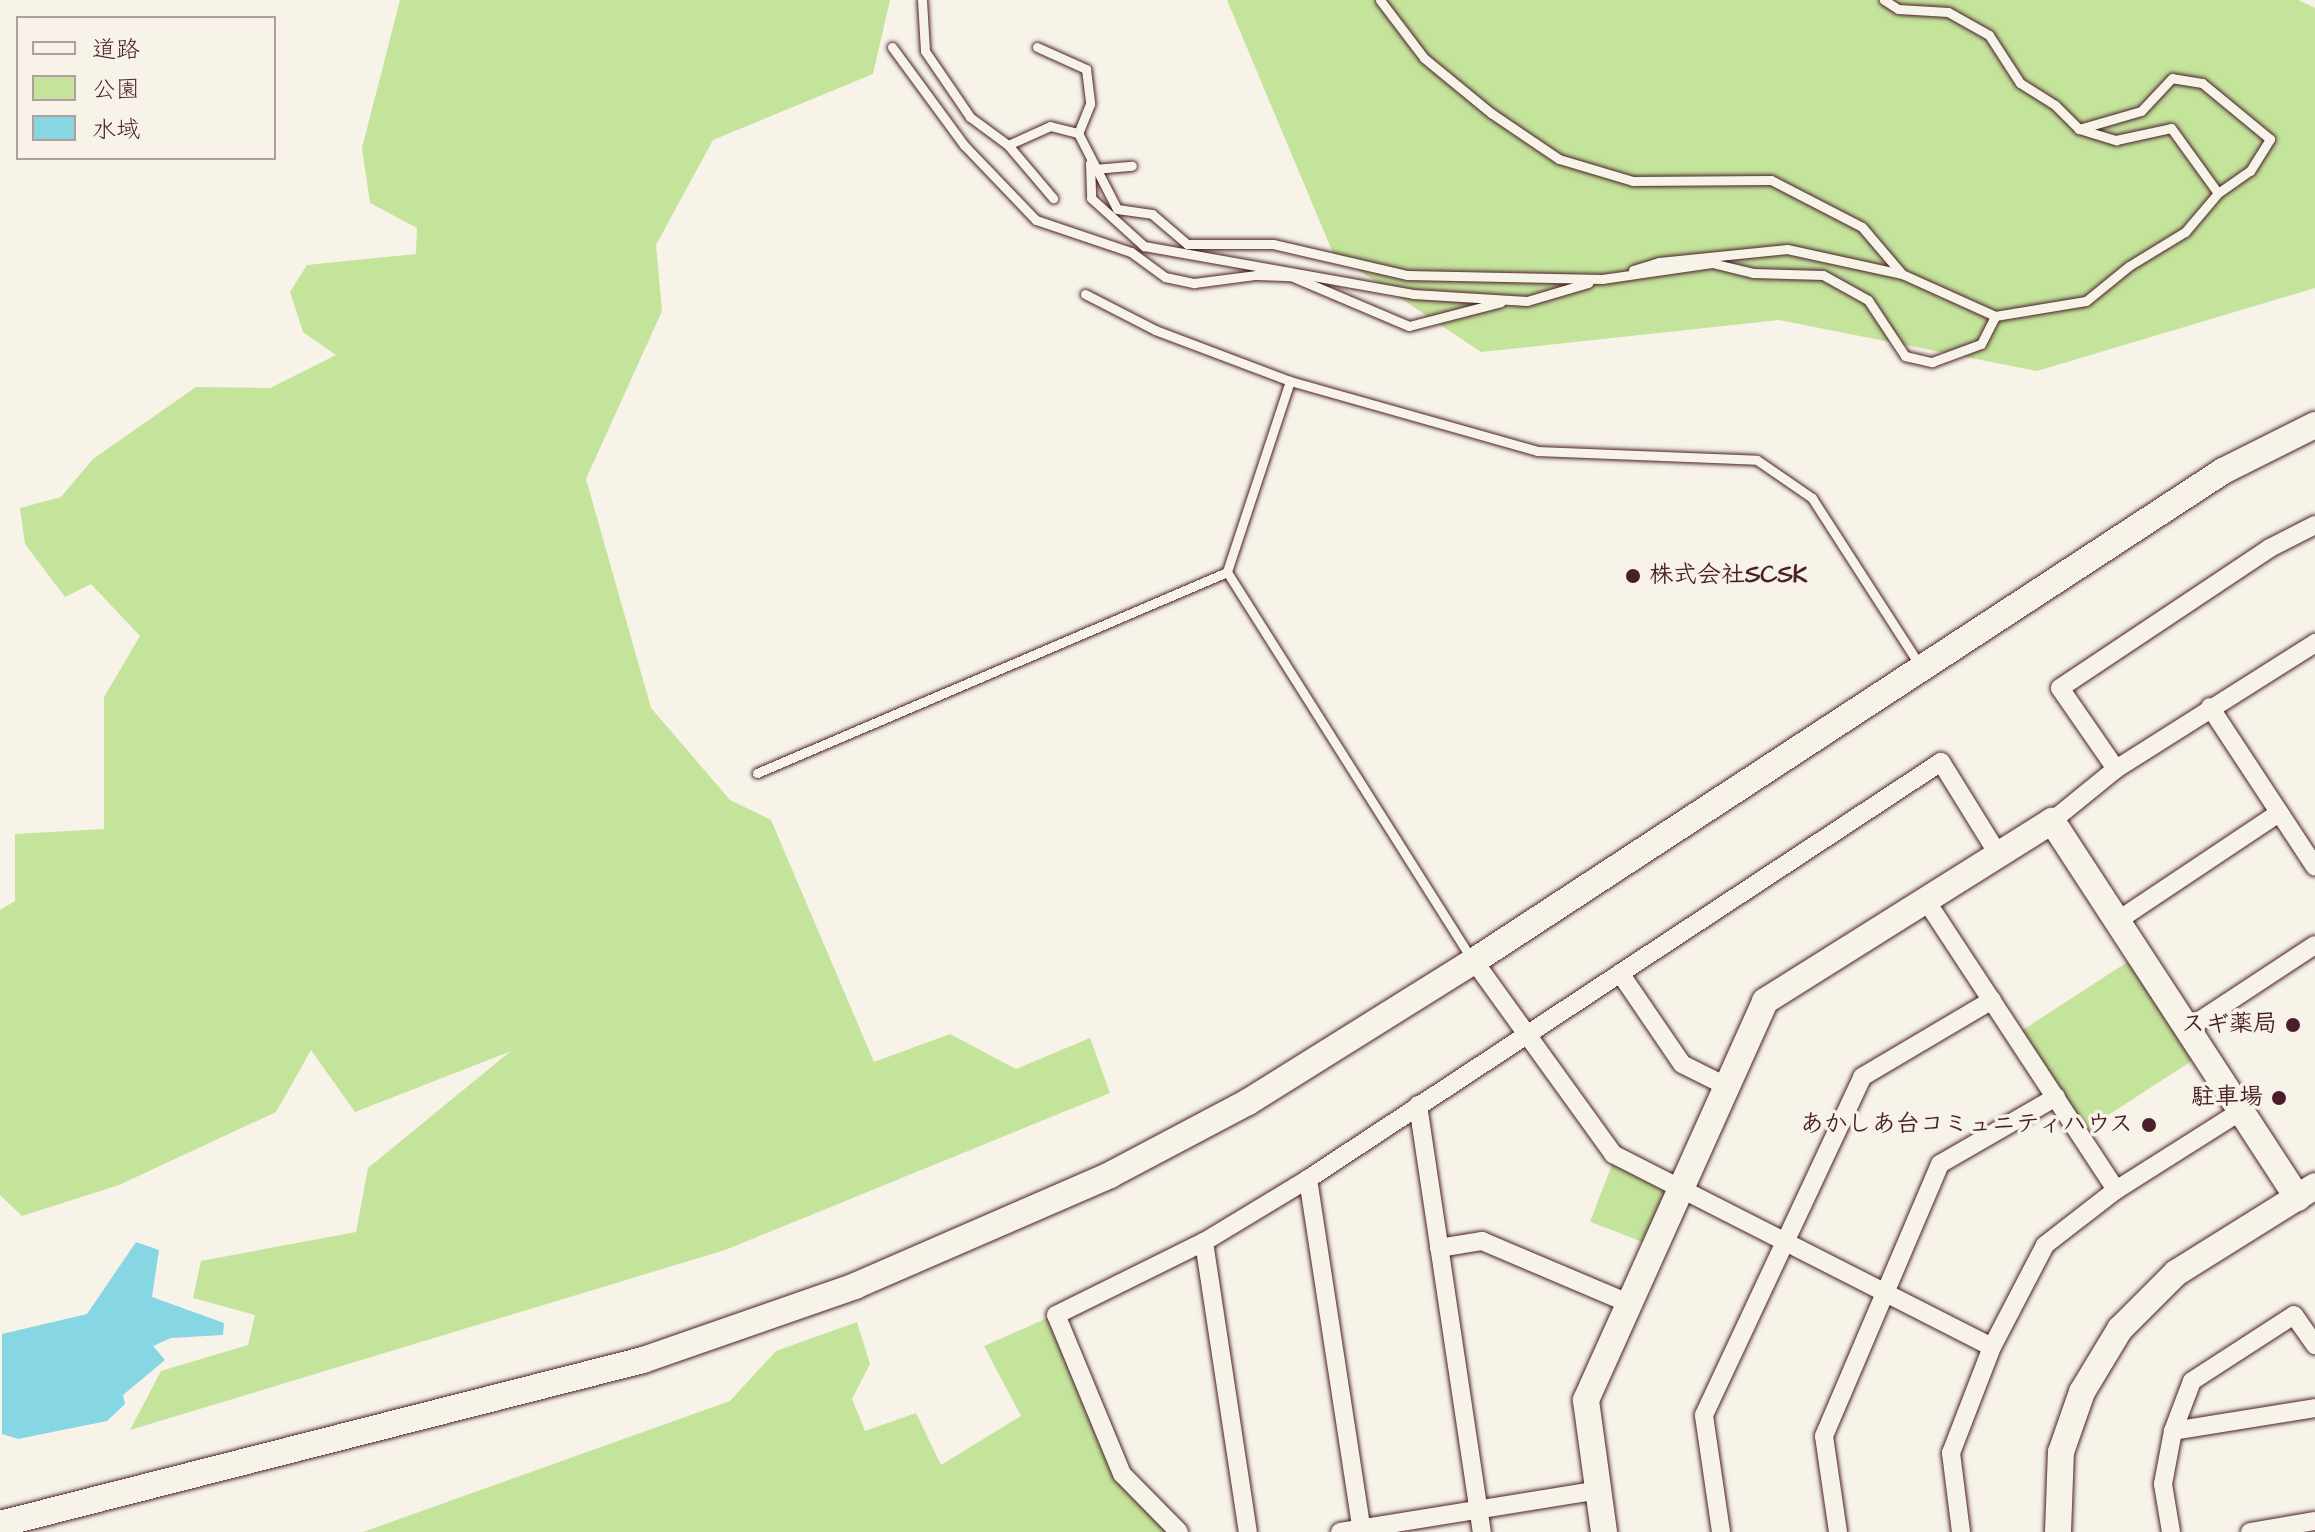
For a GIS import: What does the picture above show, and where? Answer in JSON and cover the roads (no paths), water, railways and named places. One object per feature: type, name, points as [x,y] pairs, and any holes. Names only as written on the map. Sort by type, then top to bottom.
[{"type":"street","points":[[0,1524],[643,1360],[855,1286],[1110,1175],[1248,1102],[1474,961],[2223,471],[2315,425]]},
{"type":"street","points":[[2116,769],[2060,688],[2270,548],[2315,525]]},
{"type":"street","points":[[1604,1532],[1586,1400],[1724,1085],[1765,1001],[2052,821],[2116,769],[2210,707],[2312,650]]},
{"type":"street","points":[[2210,707],[2315,867]]},
{"type":"street","points":[[1179,1532],[1122,1474],[1056,1315],[1204,1242],[1308,1179],[1941,762],[1998,854]]},
{"type":"street","points":[[2117,921],[2279,813]]},
{"type":"street","points":[[2052,821],[2241,1111],[2306,1192],[2176,1273],[2120,1329],[2082,1392],[2061,1452],[2058,1532]]},
{"type":"street","points":[[1925,899],[2116,1190]]},
{"type":"street","points":[[2187,1029],[2315,945]]},
{"type":"street","points":[[1474,961],[1613,1154],[1992,1347]]},
{"type":"street","points":[[1620,973],[1682,1064],[1724,1085]]},
{"type":"street","points":[[1721,1532],[1704,1415],[1862,1077],[1992,1000]]},
{"type":"street","points":[[1838,1532],[1824,1436],[1940,1164],[2056,1097]]},
{"type":"street","points":[[1418,1105],[1482,1532]]},
{"type":"street","points":[[1961,1532],[1951,1453],[1992,1347],[2045,1245],[2116,1190],[2241,1111]]},
{"type":"street","points":[[1308,1179],[1362,1530]]},
{"type":"street","points":[[1439,1248],[1482,1241],[1628,1303]]},
{"type":"street","points":[[1204,1242],[1248,1532]]},
{"type":"street","points":[[2171,1532],[2163,1484],[2173,1431],[2192,1381],[2294,1315],[2315,1345]]},
{"type":"street","points":[[2173,1431],[2315,1408]]},
{"type":"street","points":[[1340,1532],[1598,1490]]},
{"type":"street","points":[[2250,1532],[2315,1521]]},
{"type":"lane","points":[[922,0],[925,51],[970,117],[1008,145],[1053,198]]},
{"type":"lane","points":[[1380,0],[1424,58],[1491,113],[1559,159],[1633,181],[1771,180],[1862,227],[1902,274]]},
{"type":"lane","points":[[1884,0],[1898,9],[1948,12],[1989,35],[2020,83],[2055,105],[2079,129],[2116,140],[2171,128],[2218,193]]},
{"type":"lane","points":[[892,47],[964,145],[1036,220],[1131,252],[1165,277],[1194,283],[1256,275],[1291,276],[1409,326],[1508,300]]},
{"type":"lane","points":[[1037,47],[1086,69],[1090,104],[1078,133],[1117,209],[1152,214],[1187,244],[1273,244],[1407,275],[1602,279],[1712,263],[1753,273],[1823,275],[1868,300],[1905,356],[1932,362],[1981,344],[1995,316]]},
{"type":"lane","points":[[1089,157],[1091,198],[1144,246],[1413,294],[1527,301],[1659,262],[1787,249],[1902,274],[1995,316],[2086,301],[2129,266],[2185,232],[2218,193],[2250,171],[2270,139],[2202,83],[2172,78],[2141,111],[2079,129]]},
{"type":"lane","points":[[1008,145],[1050,126],[1078,133]]},
{"type":"lane","points":[[1094,169],[1132,166]]},
{"type":"lane","points":[[1085,294],[1155,330],[1290,381],[1537,451],[1757,460],[1812,498],[1921,667]]},
{"type":"lane","points":[[757,773],[1227,572],[1290,381]]},
{"type":"lane","points":[[1227,572],[1474,961]]},
{"type":"water","points":[[136,1242],[159,1250],[152,1297],[224,1323],[223,1335],[171,1338],[153,1346],[165,1360],[123,1395],[125,1404],[107,1421],[18,1439],[2,1434],[2,1334],[87,1314]]},
{"type":"place","name":"株式会社SCSK","points":[[1633,576]]},
{"type":"place","name":"スギ薬局","points":[[2293,1025]]},
{"type":"place","name":"駐車場","points":[[2279,1098]]},
{"type":"place","name":"あかしあ台コミュニティハウス","points":[[2149,1125]]}]
